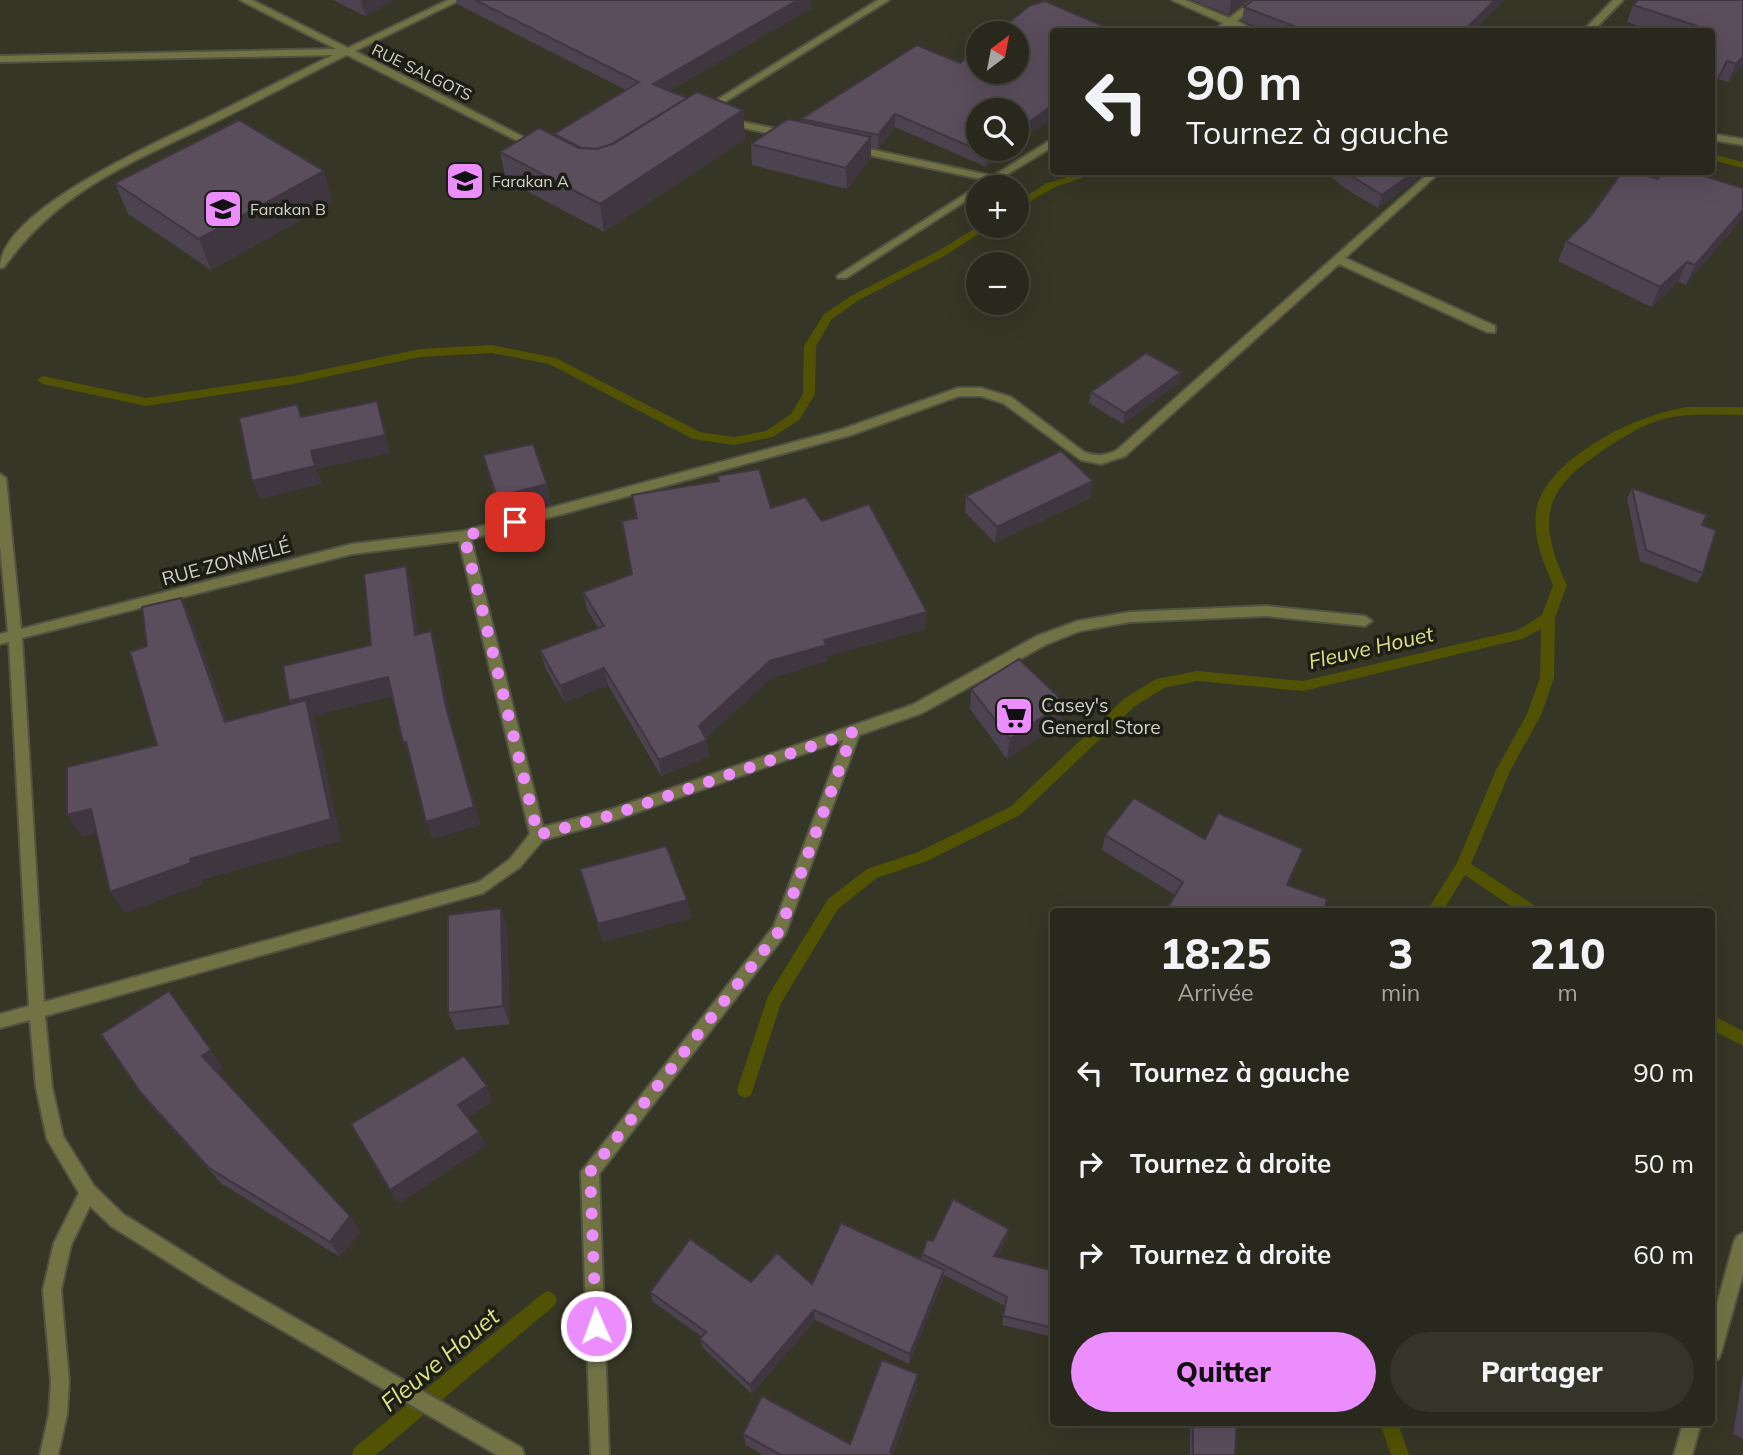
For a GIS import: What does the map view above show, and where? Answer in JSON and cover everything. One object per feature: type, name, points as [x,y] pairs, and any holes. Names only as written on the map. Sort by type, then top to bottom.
[{"type":"street","name":"RUE SALGOTS","points":[[245,0],[549,153]]},
{"type":"street","points":[[0,265],[12,244],[36,220],[85,185],[345,52],[455,0]]},
{"type":"street","points":[[805,138],[697,115],[884,0]]},
{"type":"street","points":[[1177,0],[1245,28]]},
{"type":"street","points":[[1223,28],[1259,0]]},
{"type":"street","points":[[1590,28],[1618,0]]},
{"type":"street","points":[[0,58],[345,52]]},
{"type":"street","points":[[1715,137],[1743,142]]},
{"type":"street","points":[[1000,175],[1050,144]]},
{"type":"street","points":[[846,147],[976,175]]},
{"type":"street","name":"RUE ZONMELÉ","points":[[7,638],[352,549],[464,536],[847,432],[958,392],[981,392],[1007,400],[1080,455],[1090,460],[1112,458],[1121,453],[1433,175]]},
{"type":"street","points":[[842,276],[966,196]]},
{"type":"street","points":[[1337,259],[1490,329]]},
{"type":"street","points":[[0,478],[7,638],[37,1010],[44,1087],[55,1139],[89,1192],[117,1220],[219,1284],[515,1455]]},
{"type":"street","points":[[464,536],[538,835]]},
{"type":"street","points":[[0,1021],[483,887],[515,863],[538,835],[612,815],[917,709],[1042,640],[1078,626],[1130,617],[1266,611],[1365,621]]},
{"type":"street","points":[[600,1455],[590,1172],[780,930],[853,732]]},
{"type":"street","points":[[50,1455],[61,1382],[52,1290],[63,1243],[89,1192]]},
{"type":"street","points":[[1715,1342],[1743,1242]]},
{"type":"street","points":[[1683,1455],[1691,1426]]},
{"type":"building","points":[[475,0],[798,0],[653,84],[687,98],[610,145],[596,149],[581,148],[554,134],[639,82]]},
{"type":"building","points":[[1253,0],[1495,0],[1467,28],[1299,28],[1244,7]]},
{"type":"building","points":[[1638,0],[1743,0],[1743,57],[1736,64],[1727,61],[1715,84],[1715,28],[1696,28],[1697,26],[1633,5]]},
{"type":"building","points":[[1045,1],[1108,28],[1050,28],[1050,107],[1029,122],[1029,98],[966,98],[966,145],[895,114],[878,135],[801,119],[917,45],[960,63],[966,58],[966,84],[1029,84],[1029,21],[1011,21],[1029,6]]},
{"type":"building","points":[[697,92],[743,110],[600,204],[500,152],[539,128],[579,148],[597,149],[613,144]]},
{"type":"building","points":[[788,119],[871,137],[846,168],[751,144]]},
{"type":"building","points":[[239,120],[324,171],[199,239],[115,183]]},
{"type":"building","points":[[1350,175],[1410,175],[1382,195]]},
{"type":"building","points":[[1620,175],[1645,175],[1658,179],[1661,175],[1701,175],[1743,188],[1743,210],[1695,265],[1687,262],[1660,287],[1566,241],[1590,217]]},
{"type":"building","points":[[1146,353],[1181,372],[1125,413],[1091,392]]},
{"type":"building","points":[[377,401],[385,435],[311,451],[315,466],[252,481],[239,418],[297,404],[301,417]]},
{"type":"building","points":[[533,444],[547,484],[497,497],[483,455]]},
{"type":"building","points":[[1061,451],[1093,481],[997,527],[966,496]]},
{"type":"building","points":[[759,469],[771,508],[805,497],[822,521],[869,504],[927,612],[824,640],[827,645],[770,661],[699,726],[707,740],[659,760],[604,668],[560,686],[540,650],[604,626],[583,592],[632,574],[622,521],[637,518],[632,495],[719,481],[717,476]]},
{"type":"building","points":[[1632,488],[1707,515],[1702,525],[1716,530],[1703,573],[1646,550]]},
{"type":"building","points":[[406,566],[415,635],[431,631],[446,707],[474,807],[426,822],[388,677],[289,701],[283,666],[371,645],[364,574]]},
{"type":"building","points":[[181,598],[225,722],[306,700],[331,819],[190,859],[191,863],[110,892],[91,809],[67,815],[67,767],[157,745],[130,652],[147,646],[142,607]]},
{"type":"building","points":[[1019,659],[1064,702],[1010,739],[971,689]]},
{"type":"building","points":[[1134,798],[1205,839],[1218,813],[1303,849],[1287,885],[1327,899],[1324,908],[1167,908],[1183,882],[1105,835]]},
{"type":"building","points":[[666,846],[687,900],[598,924],[580,869]]},
{"type":"building","points":[[501,908],[503,1006],[448,1013],[448,915]]},
{"type":"building","points":[[169,991],[211,1050],[202,1056],[350,1216],[330,1242],[209,1168],[141,1093],[101,1034]]},
{"type":"building","points":[[464,1056],[487,1086],[458,1105],[479,1132],[390,1190],[351,1124]]},
{"type":"building","points":[[953,1199],[1009,1229],[994,1256],[1050,1270],[1050,1327],[1003,1316],[1007,1297],[922,1254],[927,1240],[933,1241]]},
{"type":"building","points":[[841,1223],[944,1270],[910,1354],[814,1310],[750,1385],[700,1339],[706,1332],[650,1292],[690,1239],[751,1282],[777,1253],[812,1284]]},
{"type":"building","points":[[882,1360],[918,1374],[890,1452],[894,1455],[781,1455],[743,1434],[762,1396],[850,1444]]},
{"type":"building","points":[[1193,1426],[1237,1426],[1235,1455],[1193,1455]]},
{"type":"waterway","points":[[1715,158],[1743,165]]},
{"type":"waterway","points":[[1029,199],[1051,185],[1085,175]]},
{"type":"waterway","points":[[43,380],[146,402],[293,380],[420,353],[492,349],[552,361],[697,436],[734,441],[769,434],[795,417],[809,394],[810,346],[828,317],[855,298],[966,238]]},
{"type":"waterway","name":"Fleuve Houet","points":[[1548,618],[1560,585],[1546,548],[1542,518],[1548,494],[1558,480],[1590,453],[1626,431],[1657,417],[1689,411],[1743,411]]},
{"type":"waterway","name":"Fleuve Houet","points":[[745,1090],[774,1001],[833,904],[872,873],[922,857],[1015,811],[1130,702],[1161,683],[1197,676],[1303,686],[1522,634],[1548,618]]},
{"type":"waterway","points":[[1463,866],[1503,770],[1534,715],[1547,678],[1548,618]]},
{"type":"waterway","points":[[1437,908],[1463,866]]},
{"type":"waterway","points":[[1463,866],[1526,908]]},
{"type":"waterway","points":[[1715,1024],[1743,1039]]},
{"type":"waterway","name":"Fleuve Houet","points":[[361,1455],[548,1300]]},
{"type":"waterway","points":[[1390,1426],[1400,1455]]},
{"type":"place","name":"Farakan A","points":[[465,181]]},
{"type":"place","name":"Farakan B","points":[[223,209]]},
{"type":"place","name":"Casey's General Store","points":[[1014,716]]},
{"type":"route","points":[[515,522],[464,536],[538,835],[612,815],[853,732],[780,930],[590,1172],[596,1326]]}]
